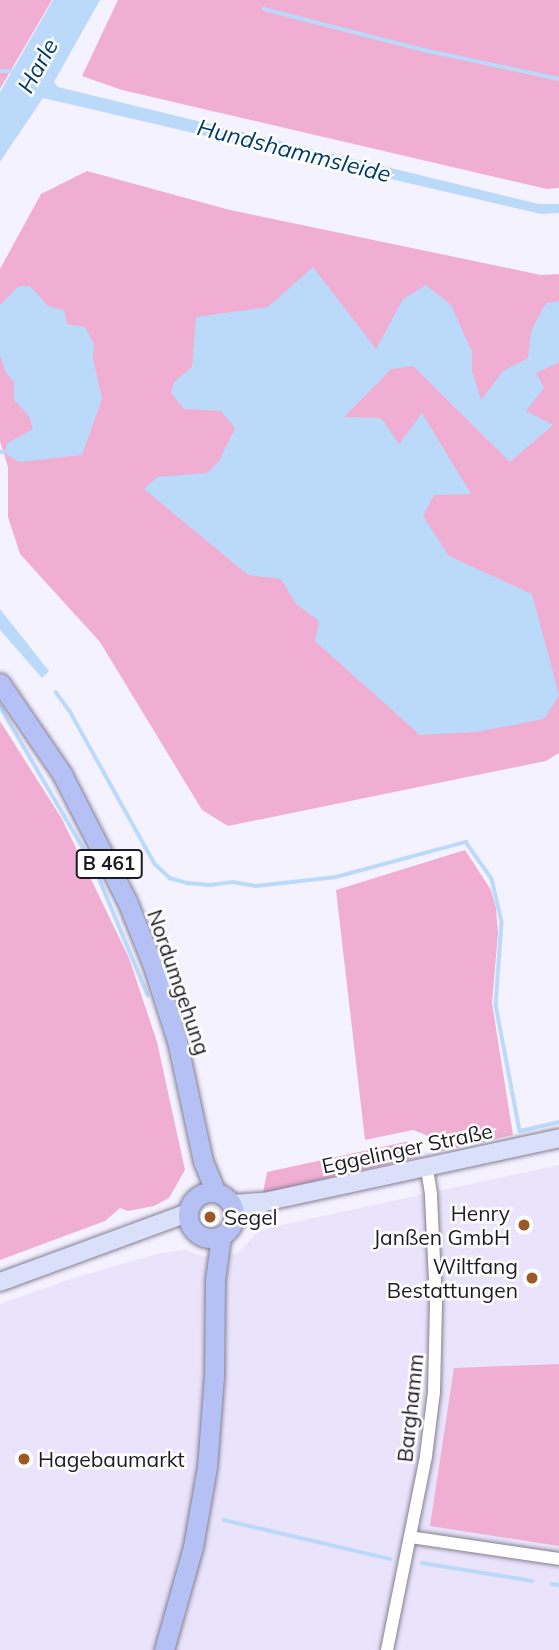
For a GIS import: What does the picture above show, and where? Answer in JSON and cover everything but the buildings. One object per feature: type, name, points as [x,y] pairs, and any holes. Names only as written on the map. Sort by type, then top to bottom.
[{"type":"main road","name":"Nordumgehung","points":[[0,683],[62,774],[127,901],[153,965],[177,1041],[204,1161],[207,1193]]},
{"type":"main road","points":[[164,1650],[193,1547],[206,1467],[215,1363],[215,1280],[194,1199],[207,1193],[233,1212],[227,1232],[202,1229]]},
{"type":"street","name":"Eggelinger Straße","points":[[233,1212],[264,1202],[559,1138]]},
{"type":"street","name":"Barghamm","points":[[387,1650],[427,1447],[436,1356],[431,1194],[427,1168]]},
{"type":"street","points":[[0,1282],[81,1250],[153,1228],[202,1229]]},
{"type":"street","points":[[410,1537],[559,1559]]},
{"type":"shaded area","points":[[0,0],[52,0],[0,89]]},
{"type":"shaded area","points":[[118,0],[559,0],[559,188],[547,189],[122,90],[82,76]]},
{"type":"shaded area","points":[[87,171],[230,210],[541,275],[559,274],[559,753],[546,761],[228,826],[202,810],[100,642],[20,554],[8,517],[8,467],[0,441],[0,269],[41,194]]},
{"type":"shaded area","points":[[0,721],[62,819],[129,958],[157,1042],[185,1170],[169,1198],[154,1206],[128,1211],[120,1208],[105,1221],[0,1260]]},
{"type":"shaded area","points":[[465,850],[491,890],[496,908],[498,933],[492,1003],[513,1135],[436,1152],[426,1135],[413,1130],[365,1140],[336,890]]},
{"type":"shaded area","points":[[414,1142],[423,1156],[263,1193],[267,1172]]},
{"type":"shaded area","points":[[559,1165],[559,1650],[0,1650],[0,1304],[71,1279],[160,1253],[185,1250],[204,1257],[238,1253],[257,1233],[272,1227]]},
{"type":"shaded area","points":[[559,1364],[559,1546],[430,1526],[454,1368]]},
{"type":"water","points":[[53,0],[100,0],[54,82],[58,87],[539,204],[559,204],[559,213],[541,214],[43,98],[0,162],[0,92]]},
{"type":"water","points":[[313,267],[376,349],[403,299],[426,285],[451,305],[472,352],[472,371],[481,400],[503,371],[528,358],[531,331],[546,303],[559,301],[559,362],[536,373],[544,388],[526,411],[553,425],[510,462],[413,366],[391,369],[344,417],[381,418],[399,444],[422,413],[471,494],[434,495],[423,516],[449,556],[532,594],[559,695],[544,719],[476,732],[420,735],[315,641],[319,621],[296,604],[281,579],[248,575],[144,489],[157,477],[207,473],[219,461],[235,428],[221,411],[184,409],[171,393],[174,382],[192,367],[196,317],[268,307]]},
{"type":"water","points":[[19,286],[30,286],[48,306],[64,310],[67,324],[85,327],[94,344],[93,359],[102,399],[82,455],[19,462],[7,455],[6,444],[33,429],[29,416],[14,400],[14,382],[6,373],[0,355],[0,305]]},
{"type":"water","points":[[0,609],[49,671],[42,678],[0,630]]},
{"type":"waterway","points":[[264,9],[424,50],[559,79]]},
{"type":"waterway","name":"Harle","points":[[0,71],[19,71]]},
{"type":"waterway","points":[[0,452],[10,451]]},
{"type":"waterway","points":[[56,692],[71,713],[155,864],[170,878],[188,883],[211,885],[233,882],[256,886],[336,877],[466,842],[492,879],[502,922],[496,1005],[520,1131],[559,1122]]},
{"type":"waterway","points":[[0,706],[94,866],[148,995]]},
{"type":"waterway","points":[[224,1520],[390,1559]]},
{"type":"waterway","points":[[422,1563],[533,1581]]},
{"type":"waterway","points":[[552,1584],[559,1585]]},
{"type":"place","name":"Segel","points":[[210,1217]]},
{"type":"place","name":"Henry Janßen GmbH","points":[[524,1225]]},
{"type":"place","name":"Wiltfang Bestattungen","points":[[532,1278]]},
{"type":"place","name":"Hagebaumarkt","points":[[24,1459]]},
{"type":"water label","name":"Hundshammsleide","points":[[294,151]]}]
